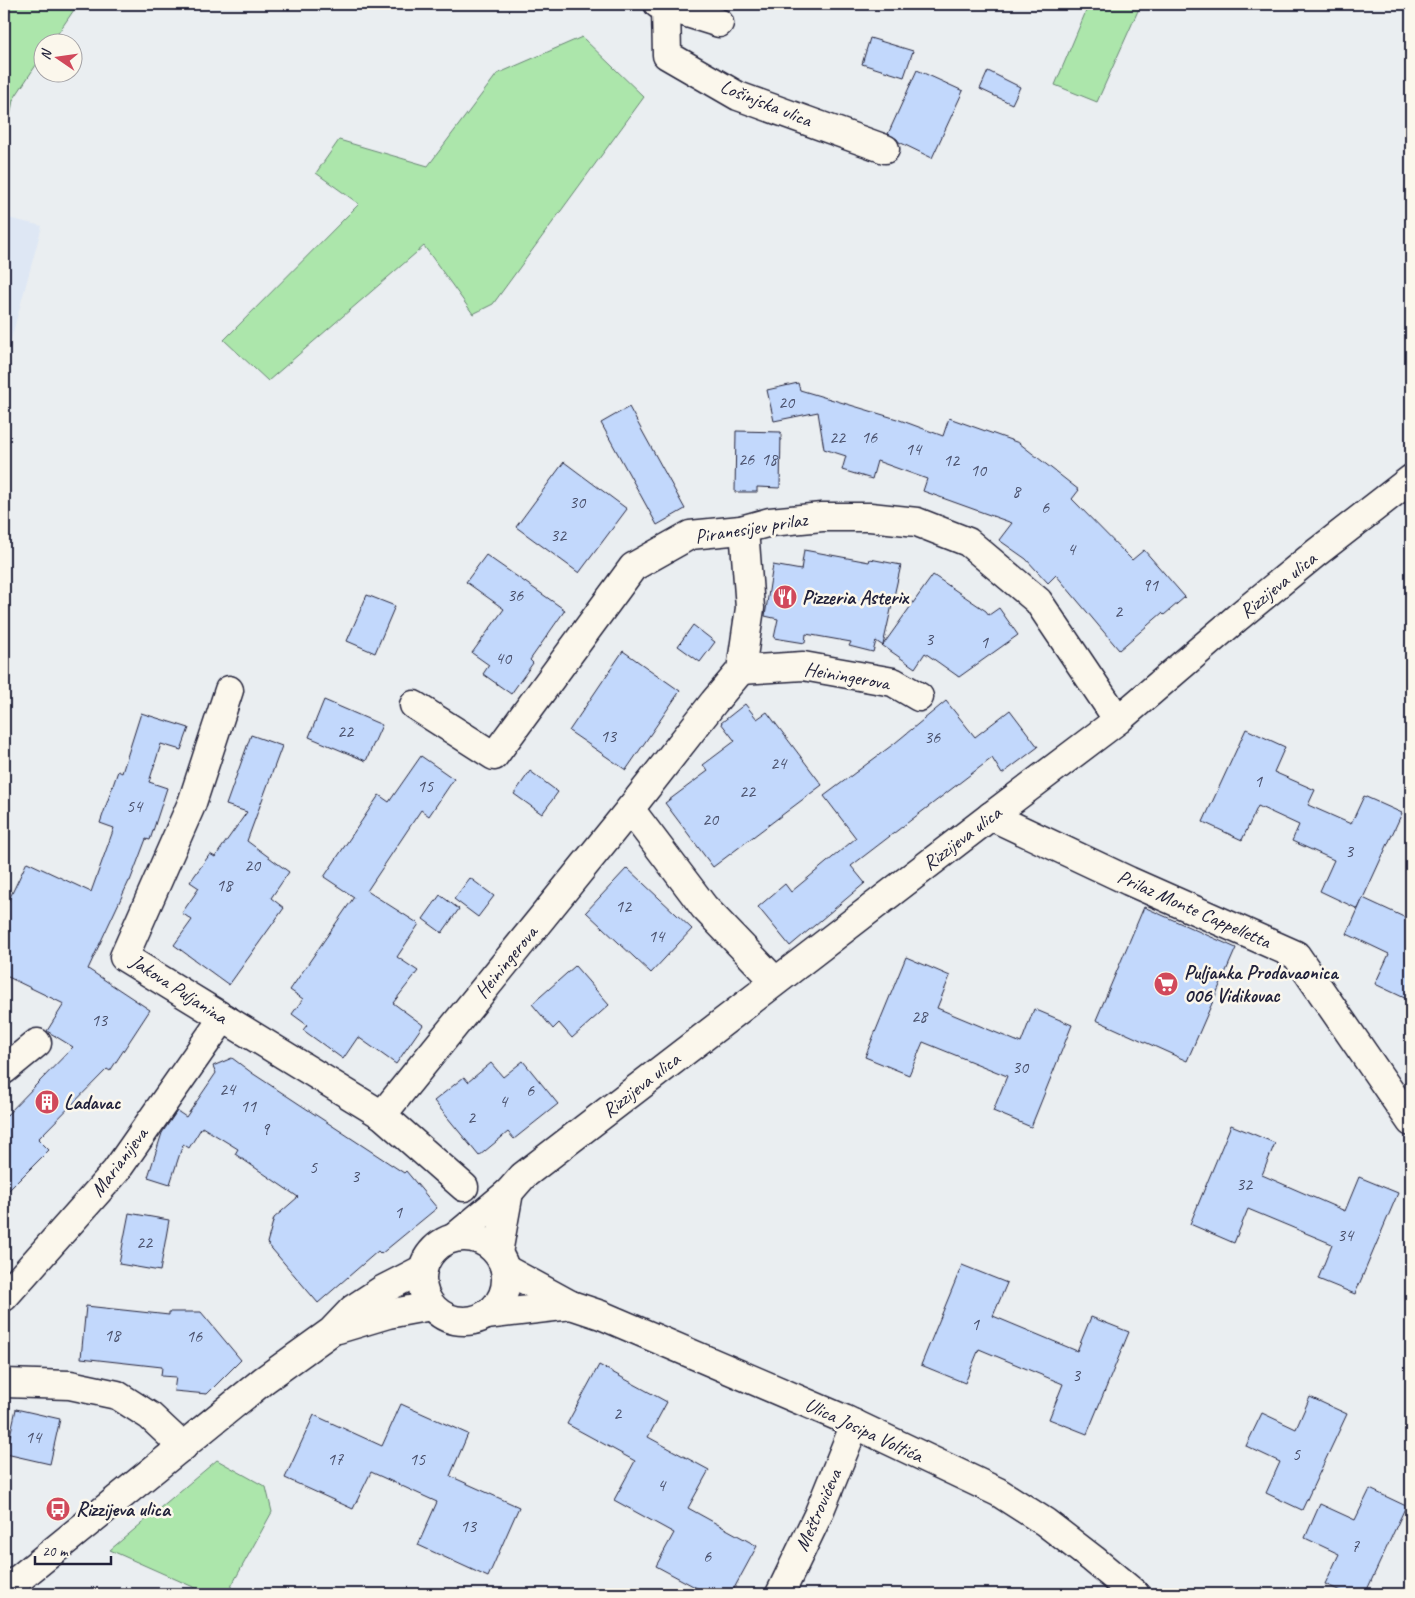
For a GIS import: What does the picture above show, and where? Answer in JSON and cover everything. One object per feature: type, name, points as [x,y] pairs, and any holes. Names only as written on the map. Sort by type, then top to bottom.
[{"type":"street","name":"Lošinjska ulica","points":[[719,24],[662,6],[667,55],[738,96],[885,149]]},
{"type":"street","name":"Rizzijeva ulica","points":[[455,1237],[508,1192],[522,1176],[1118,720],[1259,600],[1411,478]]},
{"type":"street","name":"Piranesijev prilaz","points":[[414,705],[494,756],[632,567],[690,535],[741,530],[770,522],[822,517],[870,517],[917,522],[968,542],[1038,601],[1118,720]]},
{"type":"street","points":[[741,530],[745,542],[750,608],[741,670]]},
{"type":"street","name":"Heiningerova","points":[[382,1115],[741,670],[803,666],[893,682],[919,697]]},
{"type":"street","name":"Jakova Puljanina","points":[[229,690],[192,803],[124,957],[382,1115],[464,1187]]},
{"type":"street","points":[[630,809],[704,907],[775,981]]},
{"type":"street","name":"Prilaz Monte Cappelletta","points":[[991,816],[1138,885],[1296,955],[1411,1122]]},
{"type":"street","name":"Marianijeva","points":[[4,1297],[116,1171],[223,1018]]},
{"type":"street","points":[[4,1070],[37,1043]]},
{"type":"street","points":[[501,1261],[489,1244],[479,1239],[467,1236],[455,1237],[444,1241],[434,1248],[427,1258],[421,1283],[424,1295],[431,1306],[451,1320],[475,1320],[486,1315],[496,1306],[503,1295],[506,1282],[501,1261],[508,1192]]},
{"type":"street","name":"Ulica Josipa Voltića","points":[[501,1261],[571,1305],[601,1315],[855,1424],[998,1492],[1045,1522],[1094,1559],[1135,1594]]},
{"type":"street","points":[[4,1591],[132,1486],[183,1448],[264,1380],[332,1331],[353,1309],[382,1290],[423,1269]]},
{"type":"street","name":"Ulica Josipa Voltića","points":[[486,1315],[571,1305]]},
{"type":"street","points":[[332,1331],[388,1314],[431,1306]]},
{"type":"street","points":[[4,1383],[70,1385],[117,1395],[150,1416],[183,1448]]},
{"type":"street","name":"Meštrovićeva","points":[[780,1594],[818,1515],[855,1424]]},
{"type":"shaded area","points":[[4,217],[42,226],[4,365]]},
{"type":"green space","points":[[4,4],[78,4],[59,32],[32,32],[32,71],[13,100],[4,150]]},
{"type":"green space","points":[[1089,4],[1141,4],[1097,102],[1055,85]]},
{"type":"green space","points":[[582,37],[644,97],[493,304],[473,314],[424,246],[268,381],[224,340],[359,204],[316,173],[339,140],[428,166],[497,74]]},
{"type":"green space","points":[[217,1460],[266,1487],[272,1512],[227,1594],[209,1594],[110,1550]]},
{"type":"building","points":[[870,38],[913,51],[904,77],[862,64]]},
{"type":"building","points":[[917,70],[963,91],[932,158],[899,142],[888,134]]},
{"type":"building","points":[[988,71],[1020,87],[1012,104],[980,89]]},
{"type":"building","points":[[798,383],[800,390],[897,419],[943,436],[949,418],[1019,443],[1079,490],[1072,499],[1132,560],[1144,550],[1185,597],[1164,615],[1162,613],[1119,650],[1056,575],[1048,583],[1026,559],[999,540],[1012,523],[923,491],[927,479],[877,461],[872,479],[842,470],[846,456],[824,449],[818,412],[774,421],[767,390]]},
{"type":"building","points":[[629,407],[685,509],[657,525],[601,423]]},
{"type":"building","points":[[736,431],[781,432],[780,488],[757,487],[757,492],[735,492]]},
{"type":"building","points":[[564,462],[627,509],[579,573],[516,527]]},
{"type":"building","points":[[804,550],[869,562],[870,559],[901,565],[883,645],[933,575],[986,611],[989,615],[999,608],[1018,635],[959,677],[925,653],[915,668],[876,641],[873,652],[849,646],[851,642],[806,634],[805,643],[774,638],[778,619],[765,616],[773,565],[801,570]]},
{"type":"building","points":[[486,555],[565,610],[530,660],[533,663],[511,694],[483,674],[489,665],[472,653],[504,609],[466,582]]},
{"type":"building","points":[[367,595],[395,606],[375,653],[347,641]]},
{"type":"building","points":[[693,625],[715,642],[700,662],[678,646]]},
{"type":"building","points":[[623,651],[680,691],[626,770],[569,731]]},
{"type":"building","points":[[324,700],[382,725],[366,761],[309,737]]},
{"type":"building","points":[[946,701],[975,737],[1010,710],[1038,747],[1002,774],[992,758],[851,866],[865,883],[790,946],[758,907],[785,884],[791,892],[856,838],[824,796],[895,743]]},
{"type":"building","points":[[745,704],[757,719],[767,712],[822,785],[713,867],[665,803],[708,771],[703,765],[735,741],[721,723]]},
{"type":"building","points":[[141,713],[189,728],[181,750],[161,744],[149,782],[167,788],[150,840],[146,839],[130,881],[88,969],[150,1010],[110,1071],[107,1069],[38,1139],[49,1150],[4,1195],[4,1118],[73,1047],[47,1031],[64,1004],[4,975],[4,910],[27,862],[91,892],[114,828],[100,823],[118,771],[122,773]]},
{"type":"building","points":[[1246,729],[1285,747],[1274,772],[1315,790],[1308,805],[1351,824],[1364,796],[1402,813],[1358,909],[1320,891],[1334,860],[1292,841],[1299,825],[1258,806],[1242,840],[1203,822]]},
{"type":"building","points":[[251,735],[282,746],[247,841],[289,872],[271,898],[284,908],[229,985],[174,945],[192,920],[182,913],[199,888],[190,882],[210,854],[215,857],[247,812],[226,805]]},
{"type":"building","points":[[421,756],[454,779],[429,816],[421,810],[367,891],[419,924],[397,957],[418,971],[393,1003],[423,1025],[396,1064],[358,1037],[343,1059],[303,1030],[307,1025],[292,1014],[303,999],[290,990],[354,897],[324,877],[379,795],[389,802]]},
{"type":"building","points":[[530,771],[558,792],[542,814],[514,794]]},
{"type":"building","points":[[627,868],[692,929],[651,973],[586,912]]},
{"type":"building","points":[[470,878],[494,896],[478,917],[454,899]]},
{"type":"building","points":[[440,895],[459,909],[442,933],[423,919]]},
{"type":"building","points":[[1363,898],[1406,918],[1411,905],[1411,1001],[1375,984],[1389,954],[1347,934]]},
{"type":"building","name":"Puljanka Prodavaonica 006 Vidikovac","points":[[1144,907],[1236,948],[1187,1061],[1096,1020]]},
{"type":"building","points":[[906,957],[950,976],[937,1008],[1021,1043],[1034,1009],[1072,1025],[1031,1127],[993,1111],[1007,1076],[923,1042],[909,1075],[865,1057]]},
{"type":"building","points":[[575,966],[609,1005],[572,1038],[559,1023],[553,1029],[532,1004]]},
{"type":"building","points":[[232,1058],[404,1173],[406,1171],[437,1208],[381,1254],[378,1251],[318,1303],[267,1243],[274,1218],[298,1197],[235,1154],[238,1149],[202,1127],[189,1148],[183,1144],[170,1184],[148,1177],[162,1133],[177,1111],[186,1117],[216,1073],[213,1066]]},
{"type":"building","points":[[523,1061],[558,1104],[514,1139],[508,1132],[479,1156],[434,1101],[464,1077],[468,1082],[491,1063],[503,1077]]},
{"type":"building","points":[[1231,1125],[1275,1143],[1262,1175],[1345,1211],[1359,1177],[1398,1193],[1355,1294],[1318,1279],[1332,1244],[1248,1209],[1234,1243],[1190,1224]]},
{"type":"building","points":[[129,1213],[169,1220],[160,1271],[119,1264]]},
{"type":"building","points":[[962,1265],[1007,1283],[993,1316],[1077,1351],[1091,1317],[1129,1332],[1087,1434],[1049,1419],[1063,1384],[979,1349],[965,1383],[921,1365]]},
{"type":"building","points":[[86,1306],[169,1315],[169,1312],[201,1312],[241,1360],[207,1394],[174,1391],[176,1377],[161,1376],[162,1367],[81,1358]]},
{"type":"building","points":[[599,1365],[667,1402],[648,1437],[709,1470],[688,1508],[757,1546],[731,1594],[708,1594],[656,1566],[674,1533],[614,1500],[635,1461],[567,1424]]},
{"type":"building","points":[[1310,1397],[1347,1414],[1302,1510],[1266,1493],[1280,1462],[1246,1446],[1262,1413],[1296,1429]]},
{"type":"building","points":[[401,1404],[468,1434],[450,1476],[519,1507],[488,1577],[418,1545],[437,1502],[371,1472],[353,1509],[285,1478],[314,1415],[382,1446]]},
{"type":"building","points":[[16,1409],[60,1419],[50,1464],[6,1454]]},
{"type":"building","points":[[1370,1489],[1406,1506],[1365,1594],[1347,1594],[1325,1584],[1339,1554],[1305,1538],[1320,1504],[1355,1520]]},
{"type":"place","name":"Pizzeria Asterix","points":[[785,597]]},
{"type":"place","name":"Puljanka Prodavaonica 006 Vidikovac","points":[[1166,984]]},
{"type":"place","name":"Ladavac","points":[[47,1102]]},
{"type":"place","name":"Rizzijeva ulica","points":[[58,1509]]}]
